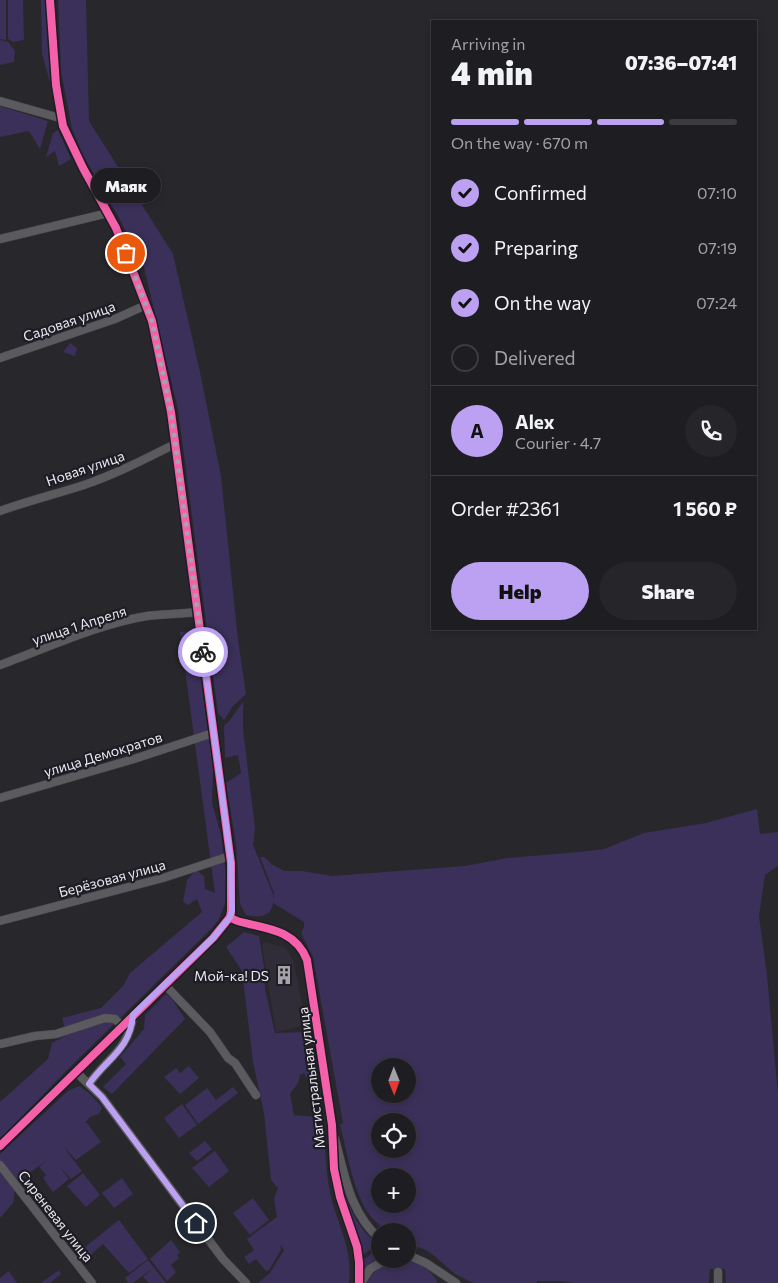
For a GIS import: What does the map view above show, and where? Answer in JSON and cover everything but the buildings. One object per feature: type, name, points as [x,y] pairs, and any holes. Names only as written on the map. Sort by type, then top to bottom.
[{"type":"street","points":[[0,1146],[213,938],[230,917],[232,902],[230,856],[175,444],[164,376],[152,321],[116,228],[73,149],[60,118],[53,58],[50,0]]},
{"type":"street","points":[[0,101],[60,118]]},
{"type":"street","points":[[0,239],[108,214]]},
{"type":"street","name":"Садовая улица","points":[[0,358],[116,319],[146,305]]},
{"type":"street","name":"Новая улица","points":[[0,511],[36,498],[84,485],[175,444]]},
{"type":"street","name":"улица 1 Апреля","points":[[0,665],[115,624],[146,617],[198,612]]},
{"type":"street","name":"улица Демократов","points":[[0,798],[134,760],[213,733]]},
{"type":"street","name":"Берёзовая улица","points":[[0,921],[163,878],[230,856]]},
{"type":"street","name":"Магистральная улица","points":[[230,917],[238,922],[268,928],[287,935],[297,942],[304,954],[309,969],[332,1126],[334,1169],[340,1197],[357,1247],[360,1283]]},
{"type":"street","points":[[165,985],[210,1032],[228,1058],[235,1063],[256,1095]]},
{"type":"street","points":[[89,1084],[128,1038],[132,1029],[133,1015]]},
{"type":"street","points":[[0,1044],[35,1036],[56,1034],[105,1018],[114,1019],[122,1026]]},
{"type":"street","points":[[76,1072],[102,1097],[186,1211],[224,1259],[246,1283]]},
{"type":"street","points":[[332,1126],[353,1204],[371,1229]]},
{"type":"street","name":"Сиреневая улица","points":[[0,1165],[92,1283]]},
{"type":"street","points":[[416,1258],[456,1283]]},
{"type":"street","points":[[430,1266],[438,1273],[444,1283]]},
{"type":"street","points":[[360,1283],[372,1268]]},
{"type":"street","points":[[718,1272],[718,1283]]},
{"type":"shaded area","points":[[0,0],[6,0],[6,40],[0,39]]},
{"type":"shaded area","points":[[8,0],[23,0],[24,40],[13,42],[8,39]]},
{"type":"shaded area","points":[[41,0],[48,0],[51,86],[42,54]]},
{"type":"shaded area","points":[[58,0],[86,0],[89,121],[173,254],[221,476],[238,640],[246,694],[233,706],[224,720],[218,713],[178,409],[139,247],[132,244],[83,155],[72,129],[61,71]]},
{"type":"shaded area","points":[[0,40],[8,42],[15,51],[14,62],[0,65]]},
{"type":"shaded area","points":[[0,106],[48,121],[40,149],[29,131],[0,137]]},
{"type":"shaded area","points":[[58,130],[71,159],[59,166],[55,151],[46,157],[53,133]]},
{"type":"shaded area","points":[[70,343],[77,348],[75,356],[63,352]]},
{"type":"shaded area","points":[[194,631],[213,767],[212,803],[221,835],[226,874],[225,903],[219,919],[0,1139],[0,1102],[48,1059],[52,1043],[67,1035],[62,1018],[101,1008],[123,986],[130,973],[202,912],[197,899],[188,905],[183,902],[187,880],[196,870],[204,876],[205,889],[215,893],[180,632]]},
{"type":"shaded area","points":[[243,702],[243,729],[255,828],[253,845],[273,894],[273,901],[274,893],[260,857],[264,857],[273,865],[285,871],[302,871],[332,876],[465,866],[507,858],[604,849],[644,833],[706,823],[757,809],[760,834],[778,832],[778,866],[765,875],[759,916],[767,975],[778,1094],[778,1283],[726,1283],[725,1269],[710,1269],[709,1283],[573,1283],[537,1281],[537,1283],[473,1283],[455,1274],[432,1254],[416,1246],[416,1223],[376,1222],[369,1214],[357,1191],[348,1158],[340,1124],[343,1123],[313,957],[301,933],[304,922],[273,903],[272,908],[267,914],[255,916],[246,915],[240,904],[236,844],[226,783],[241,773],[238,755],[225,758],[224,726]]},
{"type":"shaded area","points":[[244,932],[259,936],[265,989],[275,1033],[304,1032],[309,1058],[312,1059],[314,1078],[308,1080],[304,1073],[300,1075],[298,1083],[290,1094],[294,1115],[315,1117],[318,1131],[324,1132],[329,1189],[347,1249],[350,1271],[349,1283],[258,1283],[270,1273],[284,1250],[280,1245],[281,1250],[269,1270],[266,1271],[256,1259],[249,1264],[244,1257],[254,1250],[247,1239],[277,1217],[274,1198],[278,1188],[271,1180],[264,1113],[253,1062],[242,971],[226,947]]},
{"type":"shaded area","points":[[266,942],[286,948],[294,962],[306,1025],[276,1032],[262,945]]},
{"type":"shaded area","points":[[166,994],[172,999],[185,1019],[112,1094],[103,1087],[126,1064],[120,1057],[144,1029],[145,1015]]},
{"type":"shaded area","points":[[189,1066],[199,1078],[180,1094],[164,1077],[176,1068],[180,1073]]},
{"type":"shaded area","points":[[79,1086],[89,1093],[102,1107],[99,1114],[90,1117],[85,1123],[87,1123],[101,1142],[76,1160],[62,1145],[82,1171],[71,1179],[59,1166],[69,1179],[53,1192],[43,1178],[46,1175],[39,1167],[47,1160],[24,1177],[17,1177],[13,1203],[0,1218],[0,1154],[68,1091]]},
{"type":"shaded area","points":[[233,1087],[238,1093],[198,1124],[185,1105],[207,1088],[216,1100]]},
{"type":"shaded area","points":[[182,1104],[197,1125],[179,1138],[164,1118]]},
{"type":"shaded area","points":[[205,1141],[212,1149],[197,1161],[189,1153]]},
{"type":"shaded area","points":[[215,1151],[229,1171],[209,1187],[192,1168]]},
{"type":"shaded area","points":[[83,1173],[100,1195],[86,1207],[67,1186]]},
{"type":"shaded area","points":[[122,1178],[133,1194],[114,1208],[102,1193]]},
{"type":"shaded area","points":[[342,1190],[344,1190],[349,1205],[361,1227],[371,1238],[371,1249],[363,1255],[346,1207]]},
{"type":"shaded area","points":[[253,1198],[269,1220],[250,1235],[233,1213]]},
{"type":"shaded area","points":[[119,1220],[148,1259],[129,1273],[103,1244],[85,1260],[79,1252]]},
{"type":"shaded area","points":[[171,1240],[180,1252],[177,1255],[179,1258],[171,1265],[176,1272],[167,1281],[150,1259]]},
{"type":"shaded area","points":[[371,1254],[371,1263],[365,1268],[363,1260]]},
{"type":"shaded area","points":[[148,1260],[166,1283],[149,1283],[143,1277],[153,1268],[133,1283],[128,1283],[125,1278]]},
{"type":"shaded area","points":[[416,1263],[432,1274],[438,1283],[367,1283],[380,1268],[416,1268]]},
{"type":"shaded area","points":[[59,1270],[61,1274],[50,1283],[41,1283]]},
{"type":"shaded area","points":[[9,1271],[17,1283],[0,1283],[0,1278]]},
{"type":"cycle path","points":[[0,1146],[213,938],[230,917],[231,911],[231,863],[171,412],[152,321],[116,228],[83,168],[63,126],[56,85],[50,0]]},
{"type":"cycle path","points":[[230,917],[237,921],[284,934],[297,944],[307,960],[332,1125],[334,1169],[340,1197],[357,1247],[359,1283]]},
{"type":"way so far","points":[[126,253],[152,321],[171,412],[203,652]]},
{"type":"place","name":"Маяк","points":[[126,253]]},
{"type":"place","name":"Мой-ка! DS","points":[[284,975]]},
{"type":"route","points":[[196,1223],[102,1097],[89,1084],[128,1038],[132,1029],[133,1015],[213,938],[230,917],[232,911],[231,863],[203,652]]}]
